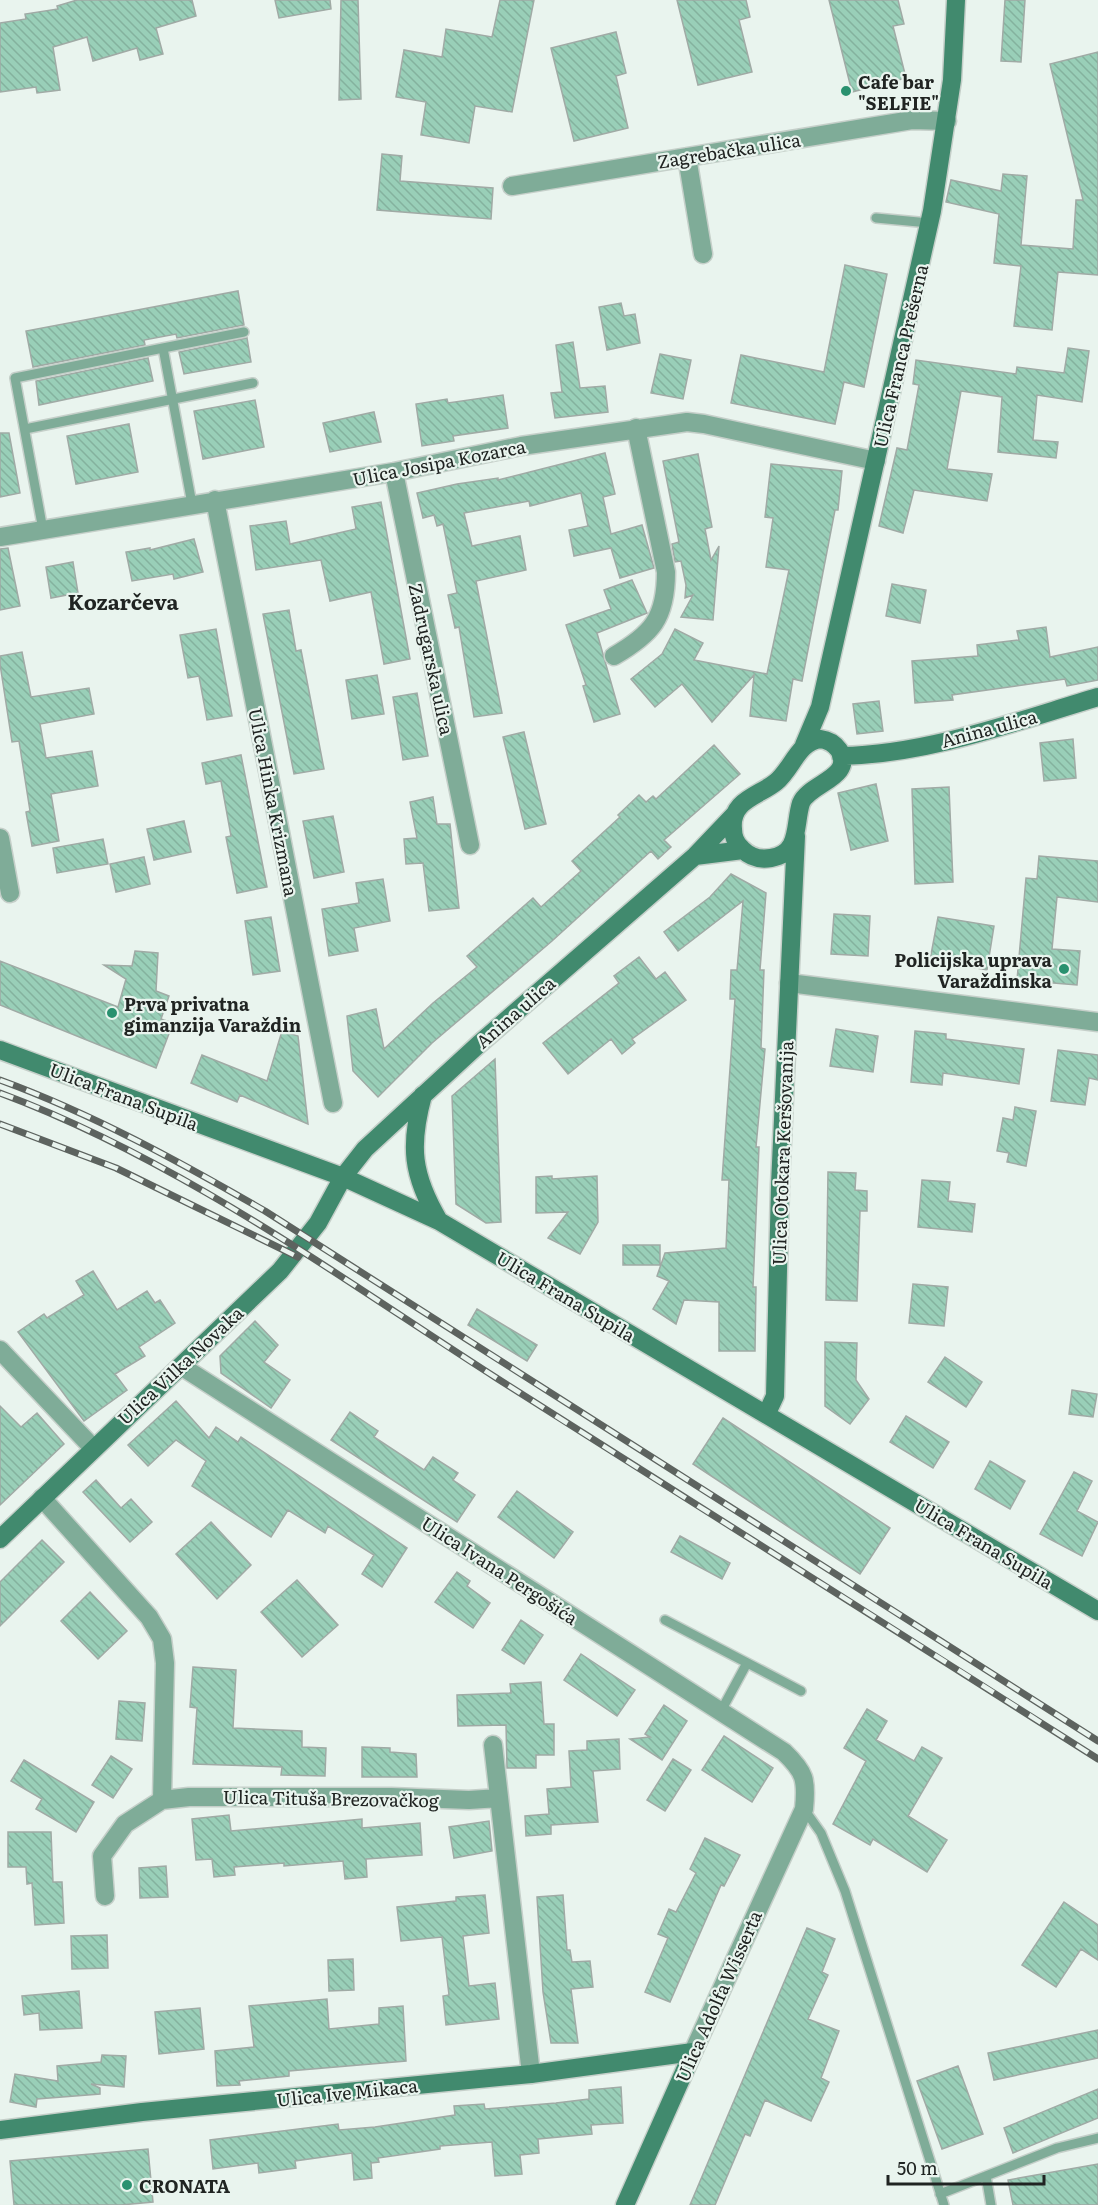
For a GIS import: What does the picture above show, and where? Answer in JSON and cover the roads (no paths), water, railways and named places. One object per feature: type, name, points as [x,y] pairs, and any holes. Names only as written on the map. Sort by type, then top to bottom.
[{"type":"main road","name":"Ulica Franca Prešerna","points":[[735,814],[740,805],[776,782],[790,768],[804,746],[820,707],[929,223],[952,80],[956,0]]},
{"type":"main road","name":"Anina ulica","points":[[837,758],[880,755],[963,738],[1098,697]]},
{"type":"main road","points":[[820,707],[837,758]]},
{"type":"main road","points":[[804,746],[814,740],[837,758]]},
{"type":"main road","name":"Ulica Otokara Keršovanija","points":[[767,1413],[775,1396],[796,836],[801,803],[837,758]]},
{"type":"main road","points":[[735,814],[733,834],[742,850],[749,855],[764,859],[782,874],[794,891]]},
{"type":"main road","name":"Anina ulica","points":[[343,1177],[365,1149],[424,1093],[695,856],[735,814]]},
{"type":"main road","points":[[764,859],[784,853],[796,836]]},
{"type":"main road","points":[[695,856],[742,850]]},
{"type":"main road","name":"Ulica Frana Supila","points":[[0,1050],[343,1177],[439,1221],[767,1413],[1098,1611]]},
{"type":"main road","points":[[424,1093],[416,1122],[413,1145],[415,1164],[419,1182],[439,1221]]},
{"type":"main road","name":"Ulica Vilka Novaka","points":[[0,1539],[280,1271],[318,1223],[343,1177]]},
{"type":"main road","name":"Ulica Ive Mikaca","points":[[0,2130],[142,2112],[531,2074],[693,2052]]},
{"type":"main road","name":"Ulica Adolfa Wisserta","points":[[625,2205],[693,2052]]},
{"type":"street","name":"Zagrebačka ulica","points":[[512,186],[912,120],[946,121]]},
{"type":"street","points":[[687,157],[703,254]]},
{"type":"street","name":"Ulica Josipa Kozarca","points":[[0,537],[394,472],[521,446],[687,422],[876,461]]},
{"type":"street","points":[[614,656],[638,642],[651,629],[662,612],[666,592],[666,572],[636,428]]},
{"type":"street","name":"Zadrugarska ulica","points":[[394,472],[470,845]]},
{"type":"street","name":"Ulica Hinka Krizmana","points":[[215,500],[333,1103]]},
{"type":"street","points":[[0,838],[10,893]]},
{"type":"street","points":[[789,983],[1098,1022]]},
{"type":"street","points":[[0,1350],[93,1448]]},
{"type":"street","name":"Ulica Ivana Pergošića","points":[[181,1366],[784,1752],[799,1767],[806,1785]]},
{"type":"street","points":[[42,1498],[149,1617],[162,1639],[165,1663],[162,1800]]},
{"type":"street","points":[[493,1745],[531,2074]]},
{"type":"street","name":"Ulica Adolfa Wisserta","points":[[693,2052],[804,1809],[806,1785]]},
{"type":"street","name":"Ulica Tituša Brezovačkog","points":[[105,1896],[102,1856],[125,1824],[162,1800],[201,1797],[392,1797],[469,1800],[499,1798]]},
{"type":"lane","points":[[876,218],[929,223]]},
{"type":"lane","points":[[43,530],[15,378],[244,332]]},
{"type":"lane","points":[[163,348],[192,504]]},
{"type":"lane","points":[[25,429],[254,383]]},
{"type":"lane","points":[[665,1620],[801,1691]]},
{"type":"lane","points":[[721,1711],[747,1663]]},
{"type":"lane","points":[[804,1809],[821,1833],[845,1891],[944,2205]]},
{"type":"lane","points":[[940,2194],[1057,2148],[1098,2138]]},
{"type":"lane","points":[[986,2176],[991,2205]]},
{"type":"railway","points":[[0,1080],[102,1123],[265,1211],[1098,1741]]},
{"type":"railway","points":[[0,1093],[66,1120],[131,1151],[256,1222],[498,1379],[1098,1759]]},
{"type":"railway","points":[[0,1124],[116,1168],[298,1257]]},
{"type":"place","name":"Cafe bar \"SELFIE\"","points":[[846,91]]},
{"type":"place","name":"Policijska uprava Varaždinska","points":[[1064,969]]},
{"type":"place","name":"Prva privatna gimanzija Varaždin","points":[[112,1013]]},
{"type":"place","name":"CRONATA","points":[[127,2185]]},
{"type":"district","name":"Kozarčeva","points":[[123,600]]}]
